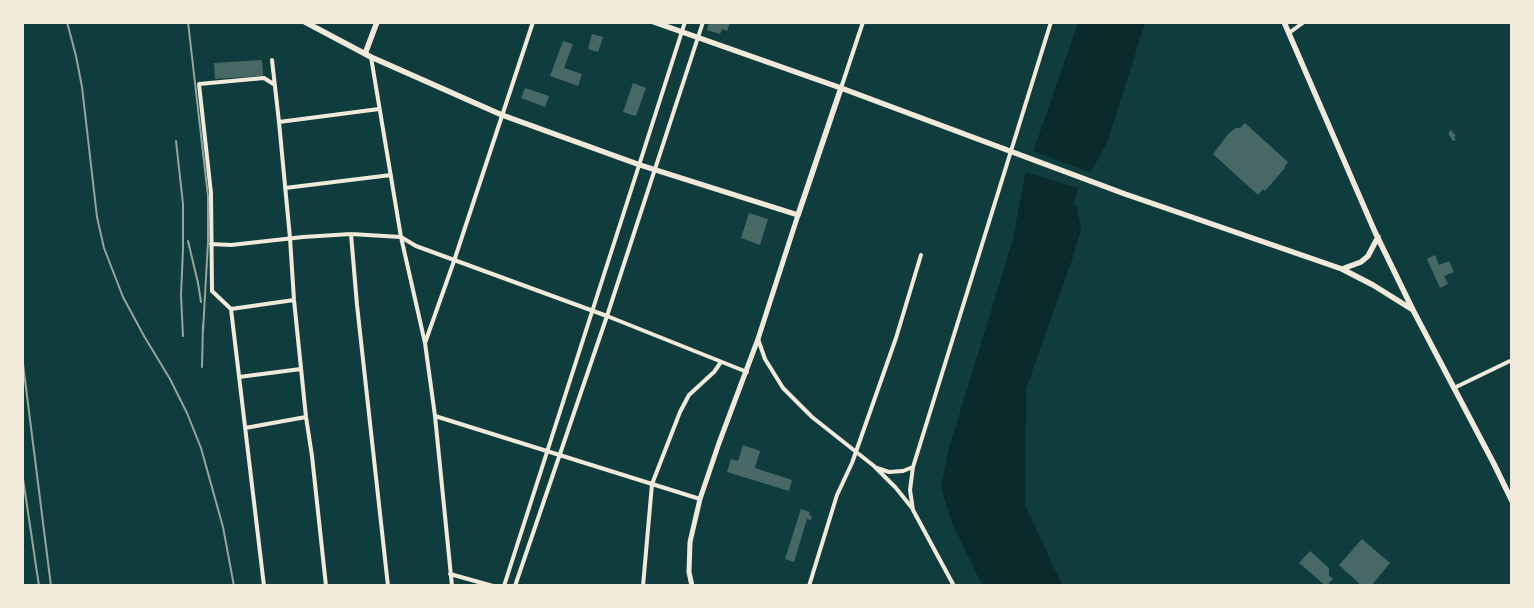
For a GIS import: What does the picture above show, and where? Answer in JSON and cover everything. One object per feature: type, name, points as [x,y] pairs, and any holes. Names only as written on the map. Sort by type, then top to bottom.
[{"type":"main road","points":[[305,22],[368,56],[502,115],[640,165],[798,215],[841,88]]},
{"type":"main road","points":[[368,56],[377,22]]},
{"type":"main road","points":[[654,22],[841,88],[1125,194],[1342,269],[1373,285],[1413,310]]},
{"type":"main road","points":[[1284,22],[1378,237],[1413,310],[1512,501]]},
{"type":"main road","points":[[1342,269],[1361,262],[1368,256],[1378,237]]},
{"type":"street","points":[[425,343],[533,22]]},
{"type":"street","points":[[504,586],[685,22]]},
{"type":"street","points":[[516,586],[607,316],[702,22]]},
{"type":"street","points":[[841,88],[862,22]]},
{"type":"street","points":[[913,510],[910,490],[914,467],[1051,22]]},
{"type":"street","points":[[1289,33],[1304,22]]},
{"type":"street","points":[[368,56],[402,237],[425,343],[435,416],[452,586]]},
{"type":"street","points":[[272,60],[301,369],[326,586]]},
{"type":"street","points":[[264,586],[231,309],[212,291],[211,193],[199,84],[264,78],[275,85]]},
{"type":"street","points":[[279,122],[379,109]]},
{"type":"street","points":[[285,188],[391,175]]},
{"type":"street","points":[[692,586],[689,572],[690,542],[700,499],[719,443],[747,372],[798,215]]},
{"type":"street","points":[[211,244],[231,245],[290,238],[351,234],[402,237],[416,246],[607,316],[747,372]]},
{"type":"street","points":[[351,234],[388,586]]},
{"type":"street","points":[[809,586],[837,495],[846,478],[894,345],[921,255]]},
{"type":"street","points":[[231,309],[294,300]]},
{"type":"street","points":[[758,339],[765,359],[782,388],[812,417],[874,466],[896,488],[913,510],[954,586]]},
{"type":"street","points":[[1454,388],[1512,360]]},
{"type":"street","points":[[643,586],[652,484],[689,394],[714,372],[721,362]]},
{"type":"street","points":[[239,377],[301,369]]},
{"type":"street","points":[[435,416],[700,499]]},
{"type":"street","points":[[245,428],[306,417]]},
{"type":"street","points":[[874,466],[889,472],[903,471],[914,467]]},
{"type":"street","points":[[450,574],[493,586]]},
{"type":"water","points":[[1078,23],[1145,23],[1108,140],[1077,192],[1074,204],[1077,208],[1081,229],[1073,257],[1026,389],[1025,505],[1062,585],[982,585],[951,521],[941,487],[949,448],[1013,239],[1025,175]]},
{"type":"pier","points":[[1031,150],[1092,173],[1082,189],[1024,172]]},
{"type":"building","points":[[709,22],[730,22],[727,31],[722,29],[720,34],[707,30]]},
{"type":"building","points":[[592,34],[603,37],[598,52],[588,49]]},
{"type":"building","points":[[563,41],[573,44],[564,68],[582,74],[578,86],[550,76]]},
{"type":"building","points":[[262,60],[263,76],[215,79],[214,63]]},
{"type":"building","points":[[633,83],[646,88],[636,116],[623,112]]},
{"type":"building","points":[[525,88],[549,96],[545,107],[521,98]]},
{"type":"building","points":[[1245,123],[1288,162],[1265,191],[1263,189],[1258,195],[1213,154],[1229,133],[1236,128],[1240,128]]},
{"type":"building","points":[[1451,130],[1456,136],[1454,137],[1456,140],[1453,141],[1448,134]]},
{"type":"building","points":[[749,213],[768,219],[760,245],[741,238]]},
{"type":"building","points":[[1435,255],[1439,265],[1449,261],[1454,272],[1444,276],[1448,284],[1440,288],[1427,259]]},
{"type":"building","points":[[743,445],[760,451],[755,468],[792,480],[789,491],[727,472],[731,459],[738,461]]},
{"type":"building","points":[[801,509],[810,512],[809,515],[812,516],[811,520],[807,519],[794,562],[785,559]]},
{"type":"building","points":[[1362,539],[1390,563],[1371,586],[1362,586],[1339,565]]},
{"type":"building","points":[[1310,551],[1329,568],[1329,575],[1333,579],[1326,586],[1299,563]]},
{"type":"railway","points":[[67,22],[82,87],[97,217],[104,248],[123,297],[170,379],[187,413],[201,448],[223,527],[234,586]]},
{"type":"railway","points":[[188,22],[208,196],[208,242],[203,331]]},
{"type":"railway","points":[[176,141],[183,204],[181,295],[183,336]]},
{"type":"railway","points":[[188,241],[201,302]]},
{"type":"railway","points":[[202,367],[203,324]]},
{"type":"railway","points":[[22,356],[51,586]]},
{"type":"railway","points":[[22,472],[39,586]]}]
